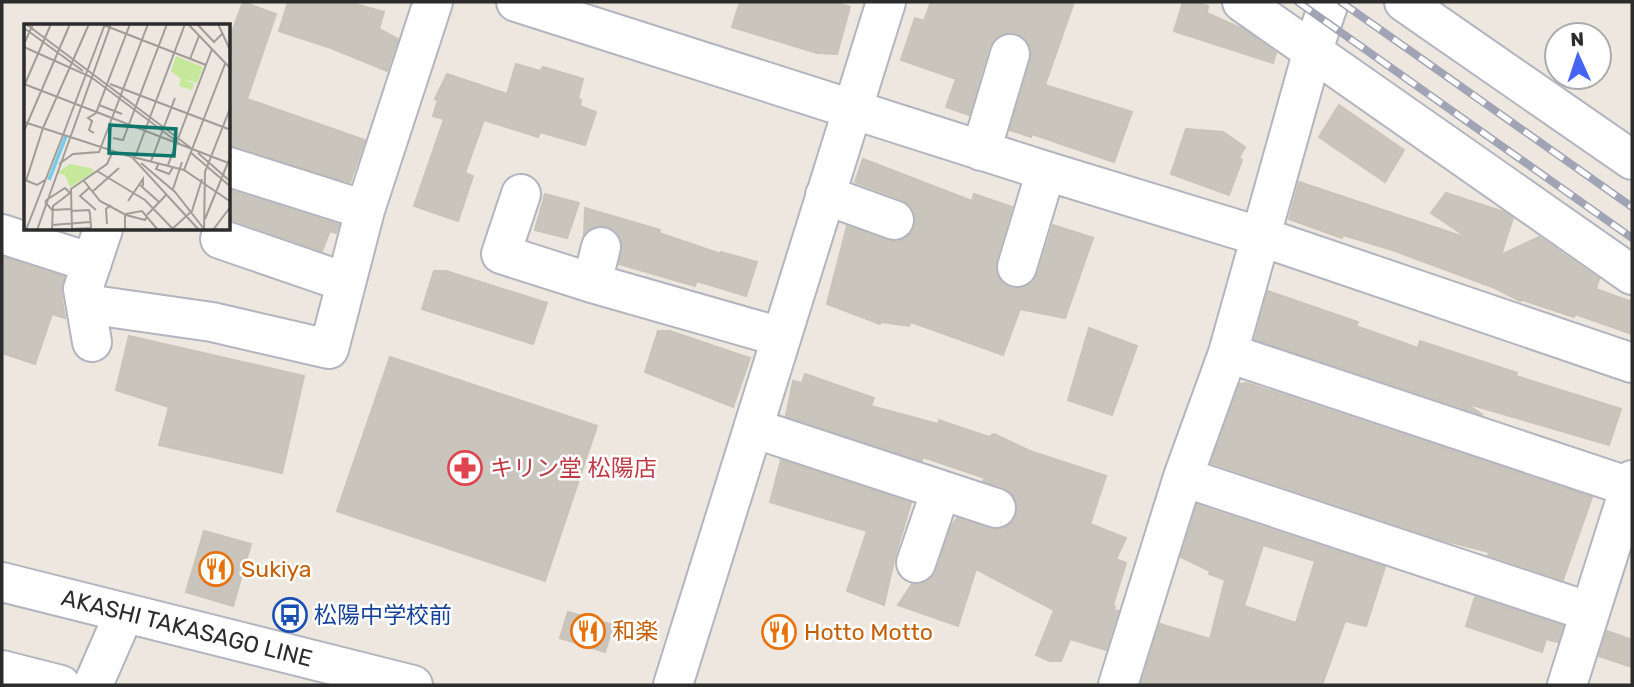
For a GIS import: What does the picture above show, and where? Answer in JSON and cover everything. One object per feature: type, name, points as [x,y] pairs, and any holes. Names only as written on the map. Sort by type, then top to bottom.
[{"type":"street","points":[[86,304],[212,322],[329,349],[365,211],[433,2]]},
{"type":"street","points":[[516,2],[981,151],[1262,237],[1632,363]]},
{"type":"street","points":[[673,685],[886,2]]},
{"type":"street","points":[[1242,2],[1632,275]]},
{"type":"street","points":[[1118,685],[1183,477],[1228,353],[1312,50],[1329,2]]},
{"type":"street","points":[[1404,2],[1632,160]]},
{"type":"street","points":[[981,151],[1010,54]]},
{"type":"street","points":[[231,168],[365,211]]},
{"type":"street","points":[[1017,267],[1046,171]]},
{"type":"street","points":[[521,194],[501,254],[596,265],[781,337]]},
{"type":"street","points":[[825,195],[894,220]]},
{"type":"street","points":[[2,234],[97,246],[83,289],[92,342]]},
{"type":"street","points":[[220,239],[345,282]]},
{"type":"street","points":[[1228,353],[1631,484],[1567,685]]},
{"type":"street","points":[[752,428],[996,508]]},
{"type":"street","points":[[1183,477],[1590,612]]},
{"type":"street","points":[[916,563],[941,490]]},
{"type":"street","name":"AKASHI TAKASAGO LINE","points":[[2,582],[413,685]]},
{"type":"street","points":[[93,685],[124,614]]},
{"type":"street","points":[[2,670],[61,685]]},
{"type":"building","points":[[243,2],[276,14],[247,99],[365,140],[350,182],[231,147],[231,35]]},
{"type":"building","points":[[288,2],[348,2],[384,12],[379,29],[398,39],[387,71],[331,48],[279,31]]},
{"type":"building","points":[[740,2],[834,2],[850,7],[837,54],[817,53],[732,27]]},
{"type":"building","points":[[931,2],[1074,2],[1045,85],[1132,112],[1114,162],[1032,134],[1031,137],[1010,130],[1031,60],[1031,48],[1017,33],[1004,33],[989,47],[969,115],[946,107],[956,79],[901,60],[915,18],[924,21]]},
{"type":"building","points":[[1183,2],[1208,6],[1207,13],[1243,29],[1276,53],[1273,63],[1174,31]]},
{"type":"building","points":[[516,64],[540,71],[543,67],[583,79],[578,98],[581,100],[580,106],[596,112],[585,145],[540,132],[538,137],[484,120],[465,173],[473,176],[458,221],[414,206],[444,119],[433,116],[438,100],[435,99],[447,74],[507,94]]},
{"type":"building","points":[[1339,105],[1404,150],[1385,182],[1319,137]]},
{"type":"building","points":[[1186,129],[1223,132],[1245,147],[1239,158],[1242,160],[1229,195],[1171,174]]},
{"type":"building","points":[[863,159],[972,201],[974,194],[1012,207],[996,261],[996,271],[1001,281],[1010,288],[1021,288],[1032,282],[1038,273],[1053,225],[1093,238],[1065,318],[1020,309],[1003,355],[911,322],[909,326],[880,324],[827,304],[847,226],[897,242],[908,237],[915,227],[915,216],[910,205],[855,182]]},
{"type":"building","points":[[1299,182],[1461,236],[1462,234],[1431,213],[1446,193],[1504,212],[1513,218],[1501,255],[1539,237],[1599,279],[1596,289],[1632,302],[1632,334],[1575,314],[1574,317],[1520,301],[1495,288],[1392,250],[1343,235],[1342,238],[1289,219]]},
{"type":"building","points":[[231,191],[339,225],[336,233],[330,231],[322,251],[231,220]]},
{"type":"building","points":[[545,194],[579,203],[567,238],[535,230]]},
{"type":"building","points":[[585,208],[660,230],[659,233],[721,254],[757,262],[746,296],[697,281],[695,286],[619,264],[622,242],[617,232],[607,226],[596,226],[584,234]]},
{"type":"building","points":[[2,257],[64,277],[61,292],[65,318],[52,314],[35,364],[2,353]]},
{"type":"building","points":[[434,271],[446,271],[547,303],[533,344],[422,309]]},
{"type":"building","points":[[1268,291],[1358,322],[1356,326],[1418,348],[1420,341],[1517,373],[1516,376],[1621,409],[1609,445],[1465,403],[1483,415],[1255,339]]},
{"type":"building","points":[[1089,328],[1137,346],[1112,415],[1068,400]]},
{"type":"building","points":[[658,331],[670,331],[750,358],[733,407],[645,372]]},
{"type":"building","points":[[129,336],[304,376],[282,473],[159,445],[169,407],[116,390]]},
{"type":"building","points":[[390,357],[597,426],[545,581],[337,511]]},
{"type":"building","points":[[805,374],[874,398],[871,406],[938,424],[939,420],[989,437],[994,434],[1030,451],[1106,476],[1090,524],[1126,538],[1116,559],[1126,563],[1113,605],[1114,610],[1118,611],[1106,650],[1070,639],[1061,661],[1050,661],[1036,655],[1054,610],[976,569],[958,626],[898,605],[912,584],[921,584],[931,579],[957,518],[989,529],[1001,529],[1010,525],[1016,515],[1017,503],[1012,493],[1003,487],[983,481],[985,478],[923,457],[922,461],[786,416],[793,381],[802,383]]},
{"type":"building","points":[[1247,383],[1592,497],[1563,580],[1488,555],[1489,552],[1442,540],[1211,463],[1240,384]]},
{"type":"building","points":[[781,460],[911,503],[884,605],[847,591],[867,531],[770,502]]},
{"type":"building","points":[[1197,505],[1385,567],[1366,626],[1345,621],[1322,685],[1141,685],[1160,624],[1210,639],[1225,580],[1181,557]],"holes":[[[1263,545],[1315,561],[1296,623],[1244,606]]]},
{"type":"building","points":[[204,531],[251,544],[233,606],[186,592]]},
{"type":"building","points":[[1475,597],[1563,626],[1558,642],[1546,639],[1542,652],[1466,626]]},
{"type":"building","points":[[568,612],[613,625],[605,652],[560,638]]},
{"type":"building","points":[[1607,631],[1632,640],[1632,667],[1599,656]]},
{"type":"railway","points":[[1298,2],[1632,238]]},
{"type":"railway","points":[[1341,2],[1632,207]]},
{"type":"place","name":"キリン堂 松陽店","points":[[465,468]]},
{"type":"place","name":"Sukiya","points":[[216,569]]},
{"type":"place","name":"松陽中学校前","points":[[290,615]]},
{"type":"place","name":"和楽","points":[[588,631]]},
{"type":"place","name":"Hotto Motto","points":[[779,632]]}]
